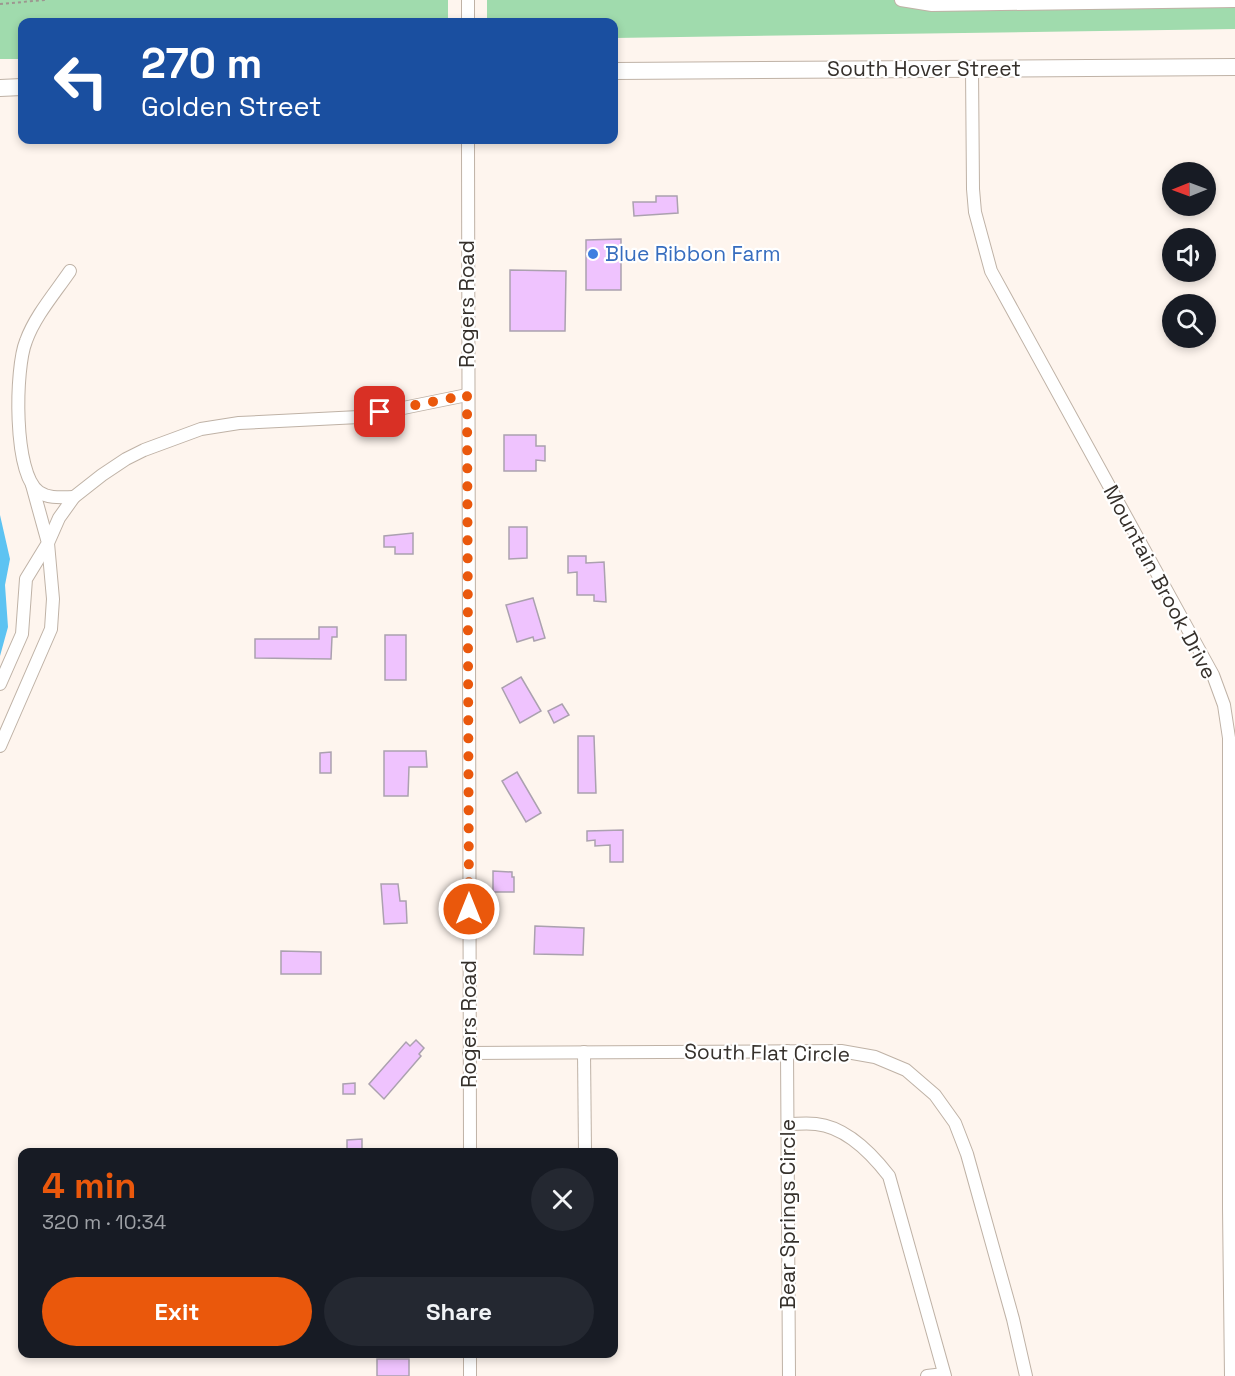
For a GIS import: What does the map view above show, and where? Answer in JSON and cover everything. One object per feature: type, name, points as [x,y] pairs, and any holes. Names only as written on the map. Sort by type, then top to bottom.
[{"type":"main road","name":"South Hover Street","points":[[618,71],[1235,67]]},
{"type":"main road","points":[[0,88],[18,87]]},
{"type":"street","points":[[468,0],[468,18]]},
{"type":"street","points":[[901,0],[932,3],[1235,1]]},
{"type":"street","name":"Mountain Brook Drive","points":[[972,69],[974,200],[982,243],[991,271],[1213,675],[1224,705],[1229,738],[1232,827],[1231,1376]]},
{"type":"street","name":"Rogers Road","points":[[468,144],[470,1148]]},
{"type":"street","points":[[0,746],[51,629],[53,599],[48,543],[32,484],[24,464],[18,390],[21,360],[29,333],[70,271]]},
{"type":"street","points":[[0,684],[22,634],[26,579],[48,543],[59,518],[74,497],[126,459],[165,441],[201,429],[233,424],[359,417],[467,395]]},
{"type":"street","points":[[32,484],[38,492],[46,496],[74,497]]},
{"type":"street","name":"South Flat Circle","points":[[470,1053],[841,1051],[875,1057],[906,1070],[935,1095],[955,1122],[970,1165],[1013,1319],[1026,1376]]},
{"type":"street","points":[[585,1052],[585,1148]]},
{"type":"street","name":"Bear Springs Circle","points":[[787,1052],[789,1376]]},
{"type":"street","points":[[788,1124],[819,1124],[837,1131],[874,1156],[889,1176],[945,1375],[927,1376]]},
{"type":"street","points":[[470,1358],[470,1376]]},
{"type":"path","points":[[0,4],[45,0]]},
{"type":"green space","points":[[0,0],[448,0],[448,18],[18,18],[18,59],[0,59]]},
{"type":"green space","points":[[487,0],[1235,0],[1235,29],[618,38],[618,18],[487,18]]},
{"type":"water","points":[[0,515],[10,559],[5,585],[8,627],[0,656]]},
{"type":"building","points":[[656,196],[677,196],[678,213],[634,216],[633,202],[656,202]]},
{"type":"building","points":[[621,239],[621,290],[586,290],[586,240]]},
{"type":"building","points":[[510,270],[566,271],[565,331],[510,331]]},
{"type":"building","points":[[504,435],[536,435],[536,446],[545,446],[545,461],[536,460],[536,471],[504,471]]},
{"type":"building","points":[[509,527],[527,527],[527,558],[509,559]]},
{"type":"building","points":[[413,533],[413,554],[395,554],[395,547],[384,547],[384,536]]},
{"type":"building","points":[[568,556],[586,556],[586,563],[604,562],[606,602],[594,601],[594,595],[577,595],[577,572],[568,573]]},
{"type":"building","points":[[533,598],[545,638],[534,641],[533,637],[517,642],[506,605]]},
{"type":"building","points":[[319,627],[337,627],[337,637],[332,637],[331,659],[255,658],[255,639],[319,639]]},
{"type":"building","points":[[385,635],[406,635],[406,680],[385,680]]},
{"type":"building","points":[[521,677],[541,711],[520,723],[502,688]]},
{"type":"building","points":[[562,704],[569,715],[554,723],[548,711]]},
{"type":"building","points":[[578,736],[594,736],[596,793],[578,793]]},
{"type":"building","points":[[384,751],[426,751],[427,767],[409,767],[408,796],[384,796]]},
{"type":"building","points":[[331,752],[331,773],[320,773],[320,753]]},
{"type":"building","points":[[517,772],[541,813],[526,822],[502,781]]},
{"type":"building","points":[[623,830],[623,862],[610,862],[610,845],[595,846],[595,840],[587,841],[587,831]]},
{"type":"building","points":[[493,871],[512,872],[514,892],[493,892]]},
{"type":"building","points":[[381,884],[398,884],[400,901],[406,901],[407,923],[384,924]]},
{"type":"building","points":[[535,926],[584,928],[583,955],[534,954]]},
{"type":"building","points":[[281,951],[321,952],[321,974],[281,974]]},
{"type":"building","points":[[416,1040],[424,1048],[419,1054],[421,1056],[384,1099],[369,1084],[406,1042],[410,1046]]},
{"type":"building","points":[[355,1083],[355,1094],[343,1094],[343,1084]]},
{"type":"building","points":[[362,1139],[362,1148],[347,1148],[347,1140]]},
{"type":"building","points":[[377,1359],[409,1359],[409,1376],[377,1376]]},
{"type":"place","name":"Blue Ribbon Farm","points":[[593,254]]},
{"type":"route","points":[[380,412],[467,395],[469,909]]}]
